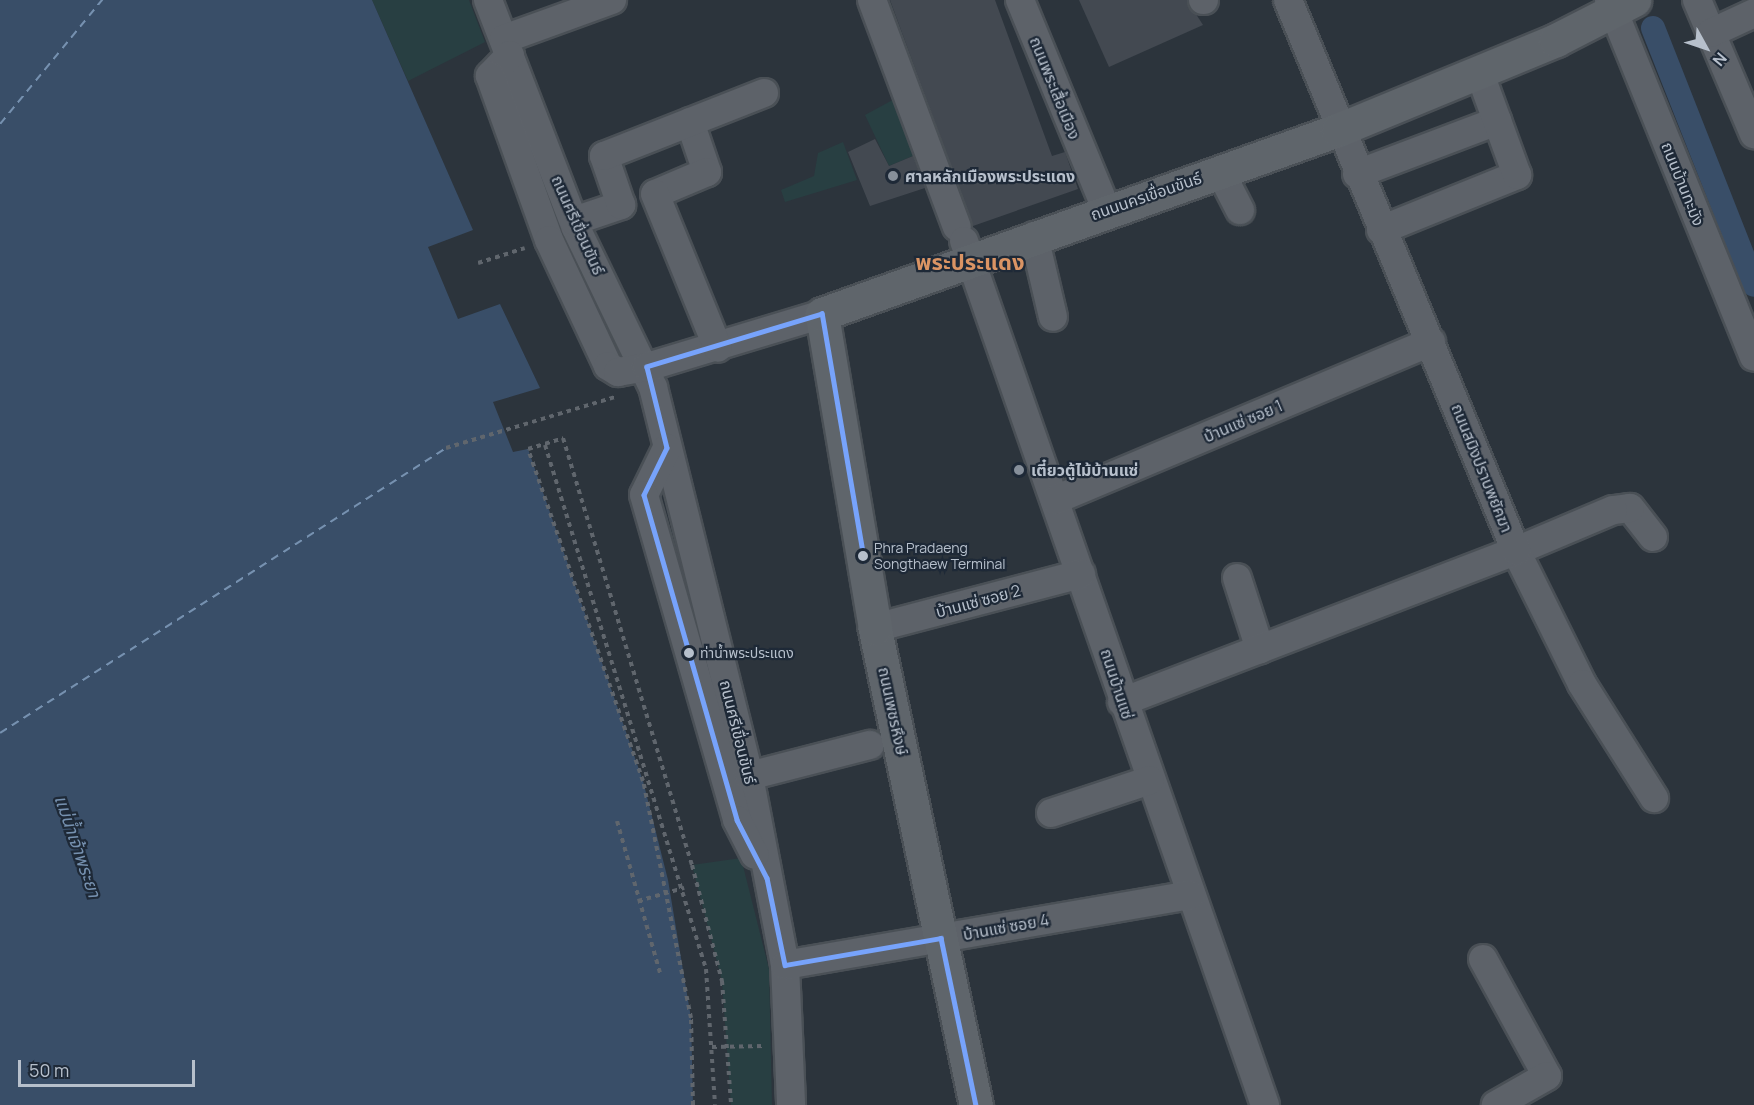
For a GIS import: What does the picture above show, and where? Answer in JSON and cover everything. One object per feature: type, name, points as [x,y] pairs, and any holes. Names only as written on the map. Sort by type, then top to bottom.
[{"type":"main road","name":"ถนนนครเขื่อนขันธ์","points":[[822,314],[964,243],[1034,236],[1338,130],[1479,71],[1619,4]]},
{"type":"main road","name":"ถนนเพชรหึงษ์","points":[[822,314],[875,628],[976,1105]]},
{"type":"street","name":"ถนนศรีเขื่อนขันธ์","points":[[488,0],[573,221],[650,377],[667,448],[644,495],[700,637],[749,776],[785,965],[790,1105]]},
{"type":"street","points":[[504,40],[612,0]]},
{"type":"street","name":"ถนนบ้านแซ่","points":[[872,0],[964,243],[1081,574],[1122,702],[1265,1105]]},
{"type":"street","name":"ถนนพระเสื้อเมือง","points":[[1020,0],[1106,209]]},
{"type":"street","name":"ถนนสมิงปราบพยัคฆา","points":[[1122,702],[1516,551],[1431,342],[1338,130],[1288,0]]},
{"type":"street","points":[[1697,0],[1748,106],[1754,134]]},
{"type":"street","points":[[504,40],[555,2]]},
{"type":"street","name":"ถนนบ้านทะมัง","points":[[1619,4],[1754,357]]},
{"type":"street","points":[[1711,33],[1754,14]]},
{"type":"street","name":"ถนนนครเขื่อนขันธ์","points":[[504,40],[490,76],[549,240],[608,366],[618,372],[650,377],[718,348],[822,314]]},
{"type":"street","points":[[1382,230],[1517,175],[1479,71]]},
{"type":"street","points":[[621,205],[604,156],[765,93]]},
{"type":"street","points":[[573,221],[655,194],[707,172],[690,122]]},
{"type":"street","points":[[1357,174],[1497,122]]},
{"type":"street","points":[[1220,171],[1240,210]]},
{"type":"street","points":[[655,194],[718,348]]},
{"type":"street","points":[[1034,236],[1053,317]]},
{"type":"street","name":"บ้านแซ่ ซอย 1","points":[[1055,500],[1431,342]]},
{"type":"street","points":[[1653,537],[1630,508],[1613,510],[1516,551],[1582,684],[1653,798]]},
{"type":"street","name":"บ้านแซ่ ซอย 2","points":[[875,628],[1081,574]]},
{"type":"street","points":[[1238,578],[1260,649]]},
{"type":"street","name":"ถนนศรีเขื่อนขันธ์","points":[[700,637],[737,820],[767,878]]},
{"type":"street","points":[[749,776],[870,745]]},
{"type":"street","points":[[1051,813],[1150,780]]},
{"type":"street","name":"บ้านแซ่ ซอย 4","points":[[785,965],[1191,895]]},
{"type":"street","points":[[1483,959],[1547,1076],[1496,1105]]},
{"type":"path","points":[[446,448],[650,377]]},
{"type":"path","points":[[693,1105],[692,1018],[643,781],[528,449],[563,438],[640,690],[719,970],[731,1105]]},
{"type":"path","points":[[546,445],[684,888],[706,969],[715,1105]]},
{"type":"path","points":[[617,821],[660,973]]},
{"type":"path","points":[[638,900],[684,888]]},
{"type":"path","points":[[712,1047],[789,1045]]},
{"type":"green space","points":[[372,0],[469,0],[485,42],[408,81]]},
{"type":"green space","points":[[900,96],[920,153],[889,166],[865,115]]},
{"type":"green space","points":[[843,142],[857,180],[785,202],[781,190],[814,176],[818,153]]},
{"type":"green space","points":[[741,858],[769,969],[772,1105],[731,1105],[722,981],[692,865]]},
{"type":"water","name":"แม่น้ำเจ้าพระยา","points":[[0,0],[372,0],[473,230],[428,247],[458,319],[500,304],[540,388],[493,402],[513,452],[528,449],[643,781],[668,880],[691,1018],[693,1105],[0,1105]]},
{"type":"building","points":[[890,0],[995,0],[1052,156],[1065,152],[1078,189],[973,226]]},
{"type":"building","points":[[1079,0],[1187,0],[1203,25],[1109,67]]},
{"type":"building","name":"ศาลหลักเมืองพระประแดง","points":[[875,139],[889,166],[913,156],[925,188],[870,206],[848,152]]},
{"type":"waterway","points":[[1653,28],[1754,285]]},
{"type":"ferry route","points":[[0,124],[102,0]]},
{"type":"ferry route","points":[[0,733],[446,448]]},
{"type":"transit line","points":[[864,561],[822,314],[647,367],[667,448],[644,495],[737,820],[767,878],[785,965],[941,938],[976,1105]]},
{"type":"place","name":"ศาลหลักเมืองพระประแดง","points":[[893,176]]},
{"type":"place","name":"เตี๋ยวตู้ไม้บ้านแซ่","points":[[1019,470]]},
{"type":"place","name":"Phra Pradaeng Songthaew Terminal","points":[[863,556]]},
{"type":"place","name":"ท่าน้ำพระประแดง","points":[[689,653]]},
{"type":"district","name":"พระประแดง","points":[[970,263]]}]
